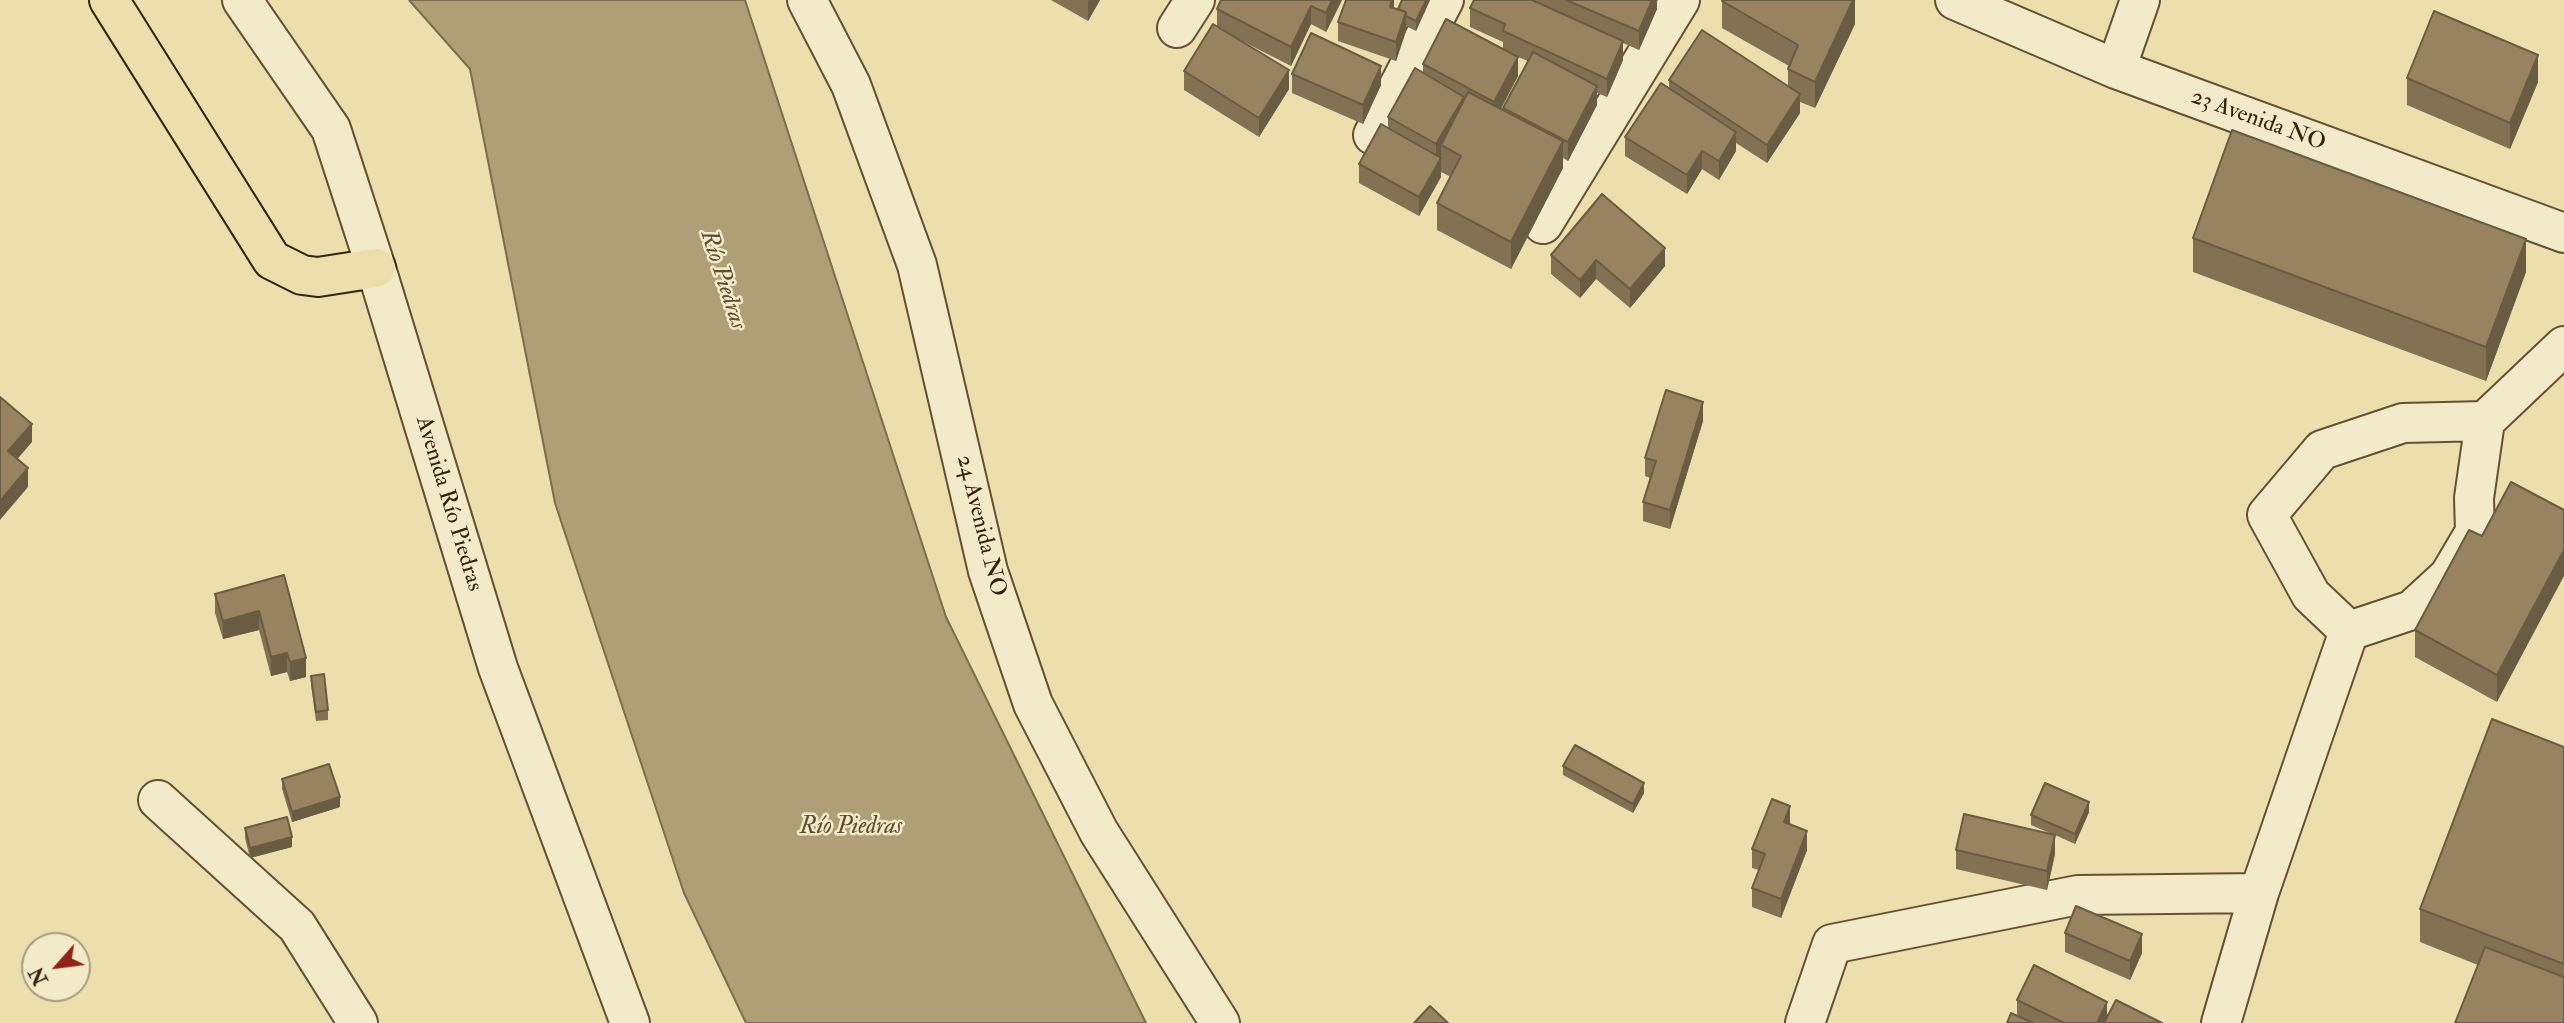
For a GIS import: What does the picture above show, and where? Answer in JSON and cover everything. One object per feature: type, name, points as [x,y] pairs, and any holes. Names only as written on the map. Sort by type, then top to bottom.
[{"type":"main road","points":[[109,0],[272,260],[302,275],[318,277],[376,268]]},
{"type":"street","name":"Avenida Río Piedras","points":[[242,0],[331,130],[498,668],[630,1023]]},
{"type":"street","name":"24 Avenida NO","points":[[807,0],[851,85],[916,265],[988,572],[1033,704],[1099,832],[1220,1023]]},
{"type":"street","points":[[1373,135],[1444,0]]},
{"type":"street","points":[[1543,224],[1680,0]]},
{"type":"street","name":"23 Avenida NO","points":[[1955,0],[2116,69],[2564,233]]},
{"type":"street","points":[[2116,69],[2140,0]]},
{"type":"street","points":[[2349,631],[2412,610],[2449,576],[2475,532],[2474,498],[2486,421],[2564,346]]},
{"type":"street","points":[[2349,631],[2311,595],[2267,515],[2322,450],[2403,423],[2486,421]]},
{"type":"street","points":[[2221,1023],[2259,893],[2349,631]]},
{"type":"street","points":[[158,800],[296,926],[358,1023]]},
{"type":"street","points":[[1805,1023],[1832,944],[2078,895],[2259,893]]},
{"type":"water","name":"Río Piedras","points":[[409,0],[745,0],[946,617],[1146,1023],[746,1023],[684,893],[555,503],[470,69]]},
{"type":"building","points":[[1221,0],[1332,0],[1326,13],[1311,6],[1291,47],[1217,9]]},
{"type":"building","points":[[1346,0],[1392,0],[1390,7],[1406,12],[1396,42],[1338,22]]},
{"type":"building","points":[[1402,0],[1426,0],[1416,21],[1398,9]]},
{"type":"building","points":[[1474,0],[1532,0],[1623,41],[1607,79],[1503,31],[1505,24],[1470,8]]},
{"type":"building","points":[[1566,0],[1652,0],[1639,31]]},
{"type":"building","points":[[1723,0],[1853,0],[1815,82],[1788,69],[1798,45]]},
{"type":"building","points":[[2434,11],[2538,55],[2510,123],[2407,78]]},
{"type":"building","points":[[1446,19],[1518,57],[1494,102],[1423,64]]},
{"type":"building","points":[[1213,24],[1289,70],[1259,118],[1184,71]]},
{"type":"building","points":[[1702,30],[1800,94],[1767,145],[1669,80]]},
{"type":"building","points":[[1311,33],[1381,66],[1363,105],[1292,74]]},
{"type":"building","points":[[1533,52],[1597,86],[1568,142],[1503,108]]},
{"type":"building","points":[[1415,68],[1464,97],[1436,144],[1388,117]]},
{"type":"building","points":[[1661,83],[1736,132],[1719,161],[1702,151],[1687,175],[1625,137]]},
{"type":"building","points":[[1468,92],[1563,141],[1511,242],[1437,203],[1461,156],[1441,145]]},
{"type":"building","points":[[1381,124],[1441,158],[1419,197],[1359,164]]},
{"type":"building","points":[[2232,130],[2526,239],[2486,347],[2193,238]]},
{"type":"building","points":[[1602,194],[1665,248],[1630,289],[1596,260],[1580,280],[1551,255]]},
{"type":"building","points":[[1666,390],[1703,402],[1670,510],[1643,502],[1656,461],[1645,458]]},
{"type":"building","points":[[0,397],[32,424],[8,451],[28,468],[0,501]]},
{"type":"building","points":[[2511,482],[2564,510],[2564,550],[2497,675],[2415,630],[2469,530],[2482,536]]},
{"type":"building","points":[[284,575],[306,658],[290,662],[287,653],[271,657],[259,611],[223,621],[215,594]]},
{"type":"building","points":[[324,674],[328,710],[316,712],[311,676]]},
{"type":"building","points":[[2492,719],[2564,747],[2564,964],[2420,909]]},
{"type":"building","points":[[1575,745],[1644,783],[1633,804],[1563,766]]},
{"type":"building","points":[[329,764],[340,797],[292,812],[282,779]]},
{"type":"building","points":[[2045,783],[2089,802],[2075,834],[2031,815]]},
{"type":"building","points":[[1772,799],[1790,806],[1784,822],[1807,831],[1781,899],[1752,888],[1765,854],[1752,849]]},
{"type":"building","points":[[1964,814],[2055,835],[2047,871],[1956,850]]},
{"type":"building","points":[[287,817],[292,837],[250,848],[245,828]]},
{"type":"building","points":[[2076,906],[2142,934],[2130,961],[2065,933]]},
{"type":"building","points":[[2485,947],[2564,977],[2564,1023],[2455,1023]]},
{"type":"building","points":[[2034,965],[2107,1002],[2097,1023],[2064,1023],[2017,1000]]},
{"type":"building","points":[[2116,1000],[2162,1023],[2104,1023]]},
{"type":"building","points":[[1430,1006],[1448,1023],[1414,1023]]},
{"type":"building","points":[[2011,1013],[2033,1023],[2007,1023]]}]
